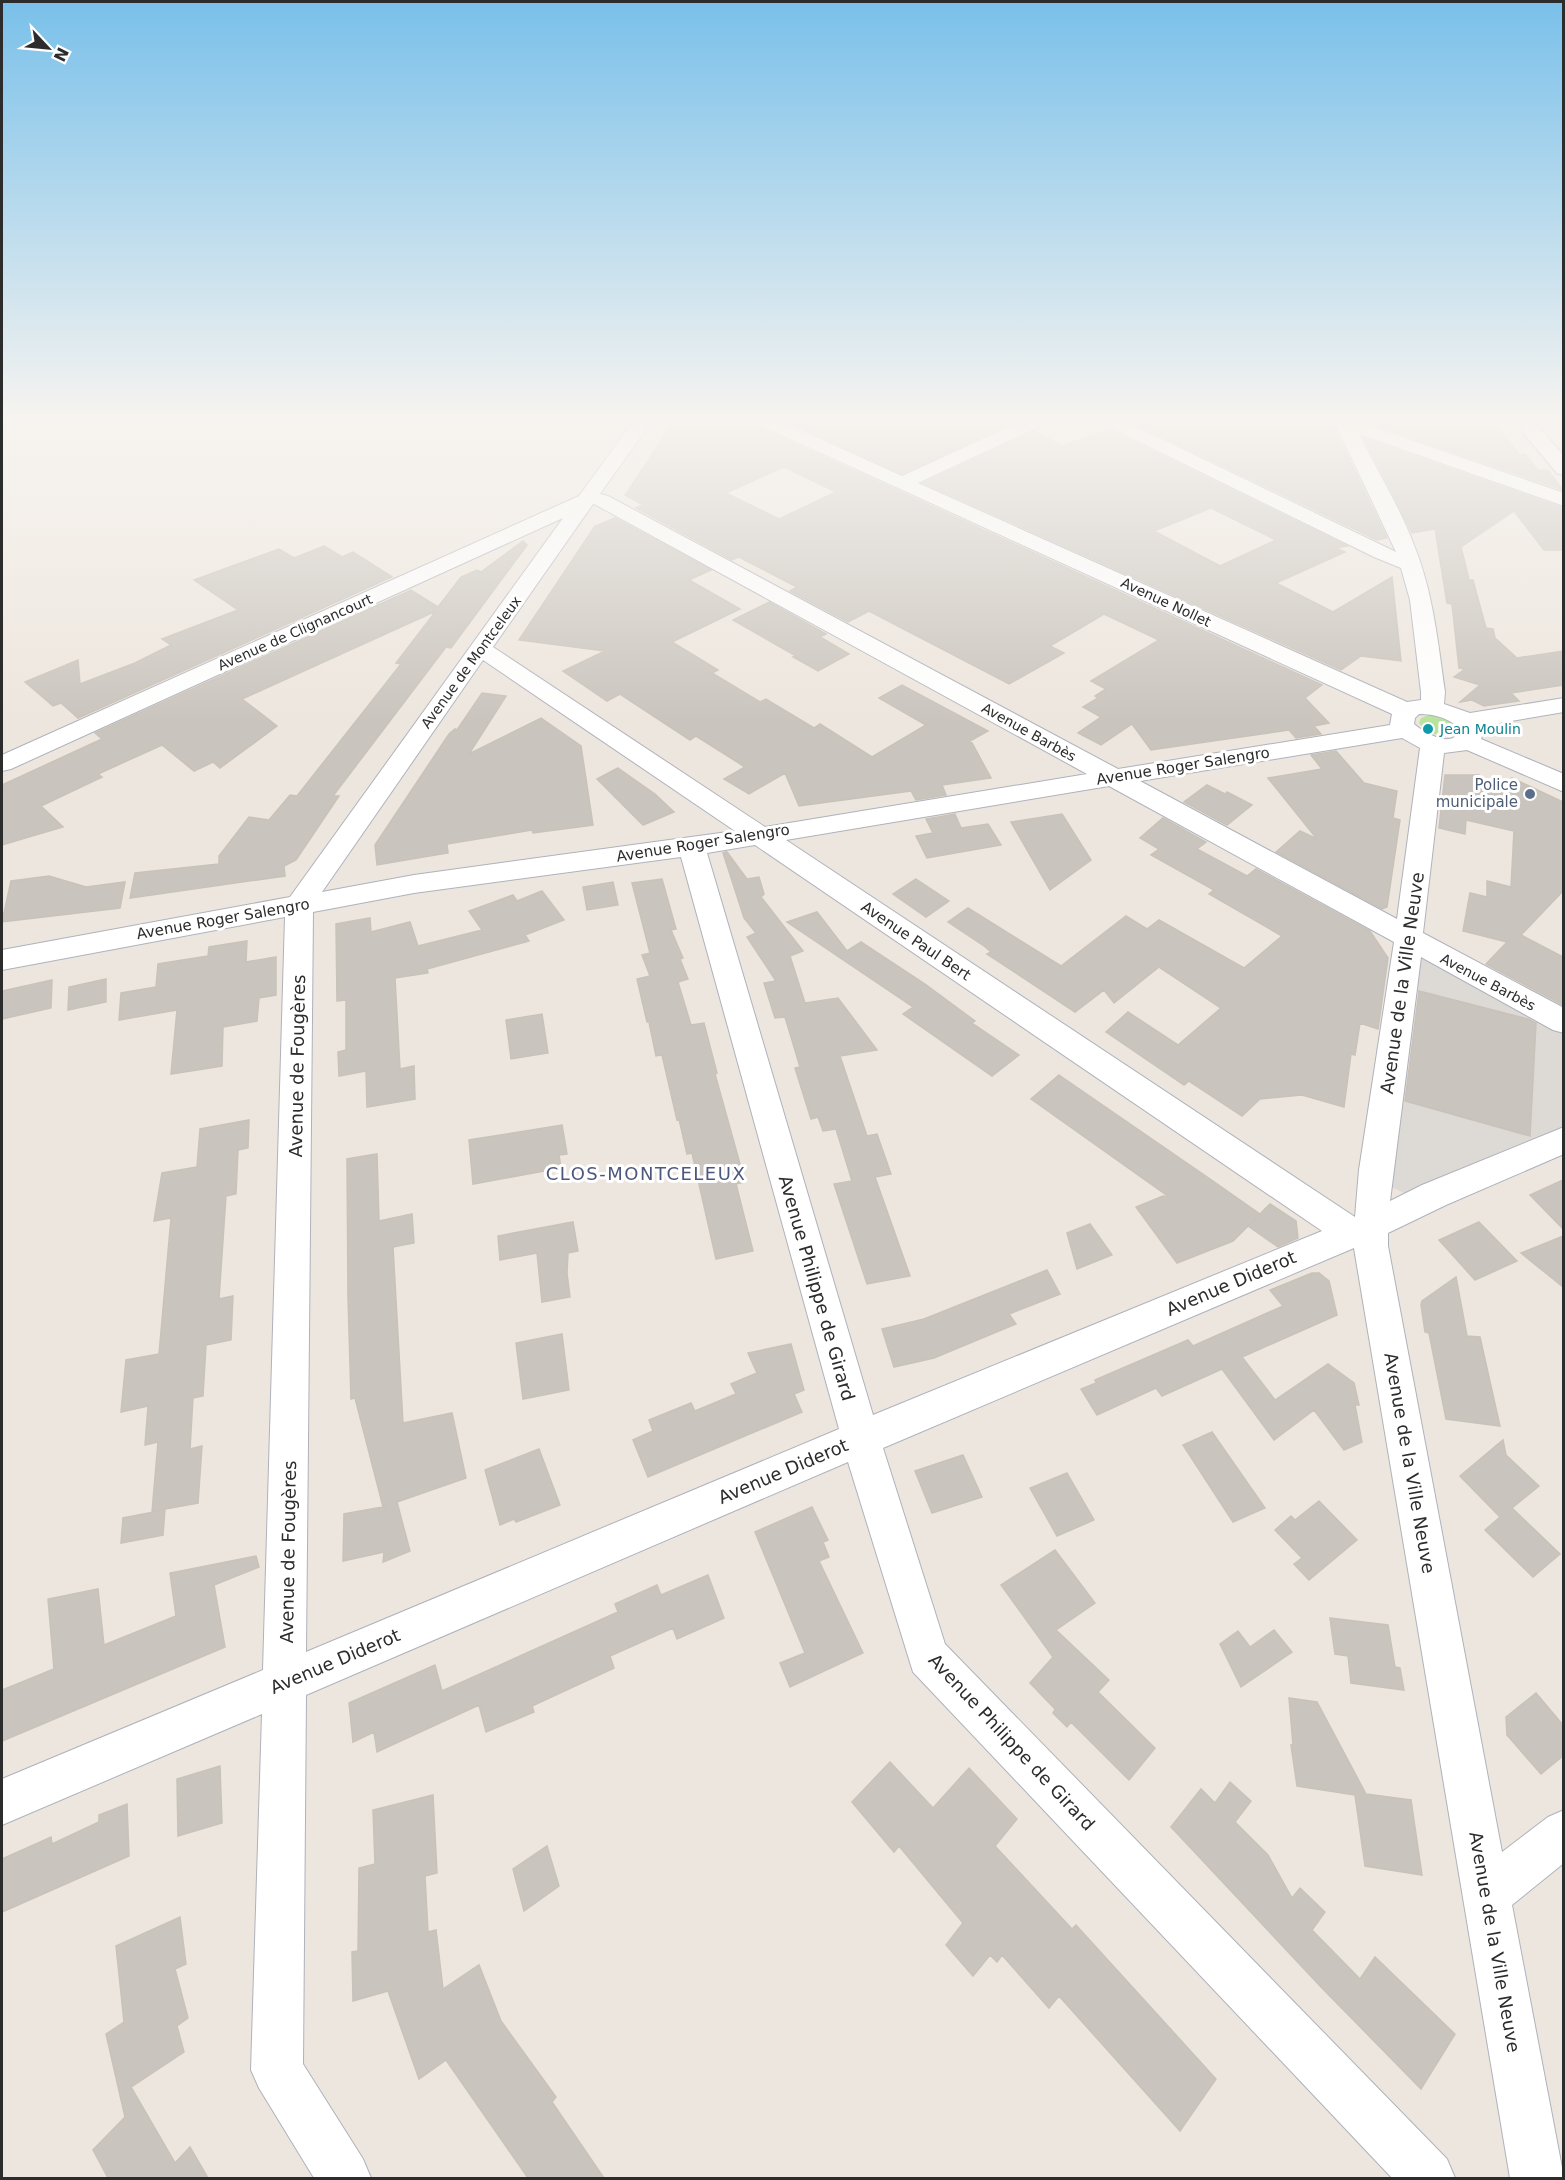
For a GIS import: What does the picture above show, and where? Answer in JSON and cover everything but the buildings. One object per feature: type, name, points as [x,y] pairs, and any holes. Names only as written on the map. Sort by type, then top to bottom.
[{"type":"street","name":"Avenue de Clignancourt","points":[[2,764],[545,521]]},
{"type":"street","name":"Avenue de Montceleux","points":[[299,906],[572,521]]},
{"type":"street","name":"Avenue Barbès","points":[[639,521],[1563,1022]]},
{"type":"street","name":"Avenue Nollet","points":[[988,521],[1563,784]]},
{"type":"street","points":[[1316,521],[1411,565]]},
{"type":"street","name":"Avenue de la Ville Neuve","points":[[1392,521],[1404,544],[1422,600],[1434,692],[1435,726],[1409,939],[1361,1229],[1371,1246],[1537,2178]]},
{"type":"street","points":[[538,524],[555,525],[565,530]]},
{"type":"street","name":"Avenue Paul Bert","points":[[480,648],[758,835],[1361,1229]]},
{"type":"street","name":"Avenue Roger Salengro","points":[[2,960],[414,884],[692,847],[1563,705]]},
{"type":"street","name":"Avenue Philippe de Girard","points":[[692,847],[860,1439],[928,1657],[1428,2178]]},
{"type":"street","name":"Avenue de Fougères","points":[[299,906],[277,2070],[344,2178]]},
{"type":"street","name":"Avenue Diderot","points":[[2,1802],[1361,1229],[1563,1140]]},
{"type":"street","points":[[1487,1894],[1563,1833]]},
{"type":"green space","points":[[1426,716],[1448,720],[1456,730],[1446,736],[1428,733],[1419,723],[1421,718]]},
{"type":"shaded area","points":[[1422,959],[1433,959],[1563,1031],[1563,1128],[1404,1193],[1389,1186],[1417,965]],"holes":[[[1417,991],[1536,1021],[1530,1136],[1404,1101]]]},
{"type":"place","name":"Jean Moulin","points":[[1428,729]]},
{"type":"place","name":"Police municipale","points":[[1530,794]]},
{"type":"district","name":"CLOS-MONTCELEUX","points":[[646,1173]]}]
